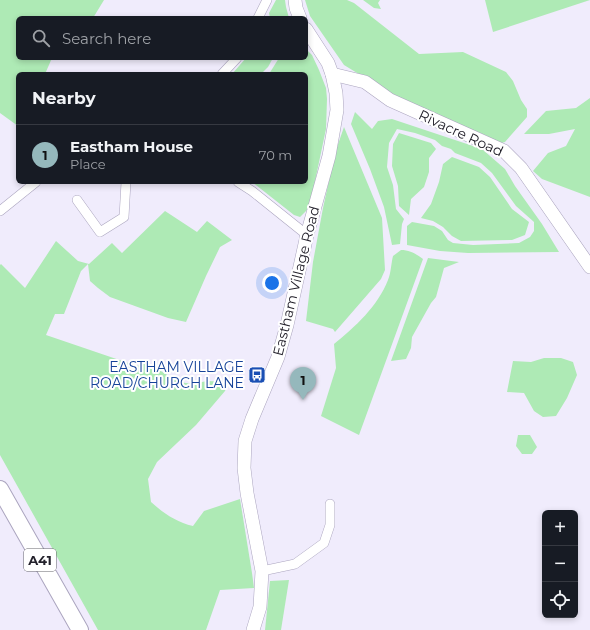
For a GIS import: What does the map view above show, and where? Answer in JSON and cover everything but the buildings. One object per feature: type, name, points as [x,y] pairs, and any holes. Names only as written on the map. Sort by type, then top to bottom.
[{"type":"highway","name":"A41","points":[[0,489],[80,630]]},
{"type":"main road","points":[[295,0],[299,16]]},
{"type":"main road","name":"Eastham Village Road","points":[[253,630],[260,607],[262,571],[246,486],[244,468],[245,441],[252,419],[280,350],[287,325],[306,235],[329,156],[337,110],[336,93],[328,63],[308,33]]},
{"type":"main road","name":"Rivacre Road","points":[[332,74],[365,82],[390,100],[504,151],[521,168],[590,267]]},
{"type":"street","points":[[259,16],[267,0]]},
{"type":"street","points":[[224,72],[235,60]]},
{"type":"street","points":[[0,211],[34,184]]},
{"type":"street","points":[[77,200],[100,232],[124,218],[126,184]]},
{"type":"street","points":[[241,184],[252,191],[306,235]]},
{"type":"street","points":[[262,571],[295,564],[324,543],[330,525],[330,504]]},
{"type":"green space","points":[[0,0],[104,0],[94,16],[16,16],[16,60],[51,60],[46,72],[16,72],[16,125],[0,113]]},
{"type":"green space","points":[[276,0],[285,0],[288,16],[270,16],[269,13]]},
{"type":"green space","points":[[305,0],[347,0],[354,3],[419,54],[463,52],[506,72],[513,81],[521,100],[527,109],[527,117],[505,142],[498,144],[487,136],[408,104],[344,65],[310,16]]},
{"type":"green space","points":[[363,0],[380,0],[378,3],[381,9],[374,8]]},
{"type":"green space","points":[[485,0],[590,0],[493,32]]},
{"type":"green space","points":[[308,51],[312,55],[326,88],[326,129],[310,205],[300,217],[294,215],[255,184],[308,184],[308,72],[270,72],[278,60],[308,60]]},
{"type":"green space","points":[[244,60],[272,60],[263,72],[234,72]]},
{"type":"green space","points":[[590,98],[590,197],[542,179],[533,171],[548,153],[566,146],[575,129],[549,134],[524,134],[546,111],[576,108]]},
{"type":"green space","points":[[355,112],[372,129],[378,121],[392,119],[482,149],[505,169],[559,252],[468,253],[440,251],[407,245],[407,226],[412,222],[434,226],[442,231],[448,240],[453,243],[473,245],[519,243],[530,237],[534,231],[534,222],[516,206],[492,173],[481,163],[455,153],[451,149],[442,146],[435,140],[397,129],[389,143],[387,167],[393,185],[396,209],[404,219],[400,244],[392,245],[384,207],[351,124]]},
{"type":"green space","points":[[344,127],[382,218],[385,270],[381,279],[335,332],[333,329],[306,321],[313,262],[323,208],[335,153]]},
{"type":"green space","points":[[399,133],[431,143],[436,149],[429,158],[429,172],[424,187],[411,199],[409,215],[399,206],[398,186],[392,166],[393,144]]},
{"type":"green space","points":[[452,157],[479,167],[490,177],[512,209],[529,222],[525,235],[512,240],[461,241],[433,221],[421,218],[431,204],[439,182],[443,164]]},
{"type":"green space","points":[[165,211],[197,232],[207,221],[232,240],[220,247],[186,322],[168,318],[110,297],[90,281],[88,264],[81,271],[64,314],[55,314],[46,335],[137,366],[146,362],[180,382],[192,384],[207,381],[229,382],[225,391],[196,425],[157,462],[148,479],[151,502],[170,517],[193,526],[204,511],[240,499],[254,588],[220,590],[206,630],[98,630],[0,455],[0,265],[1,264],[25,288],[56,241],[78,261],[89,264],[112,243],[122,253]]},
{"type":"green space","points":[[401,250],[413,253],[423,259],[359,435],[321,416],[336,368],[334,344],[358,323],[378,299],[384,290],[389,277],[393,256]]},
{"type":"green space","points":[[428,258],[459,262],[444,268],[436,297],[431,303],[412,337],[411,348],[406,359],[391,361]]},
{"type":"green space","points":[[544,358],[561,358],[573,362],[577,375],[567,398],[556,416],[543,417],[534,411],[524,393],[507,392],[513,361],[531,362]]},
{"type":"green space","points":[[518,435],[530,435],[537,447],[532,454],[522,454],[516,446]]},
{"type":"green space","points":[[289,580],[281,630],[265,630],[270,581]]},
{"type":"place","name":"EASTHAM VILLAGE ROAD/CHURCH LANE","points":[[257,375]]},
{"type":"place","name":"Eastham House","points":[[303,400]]}]
